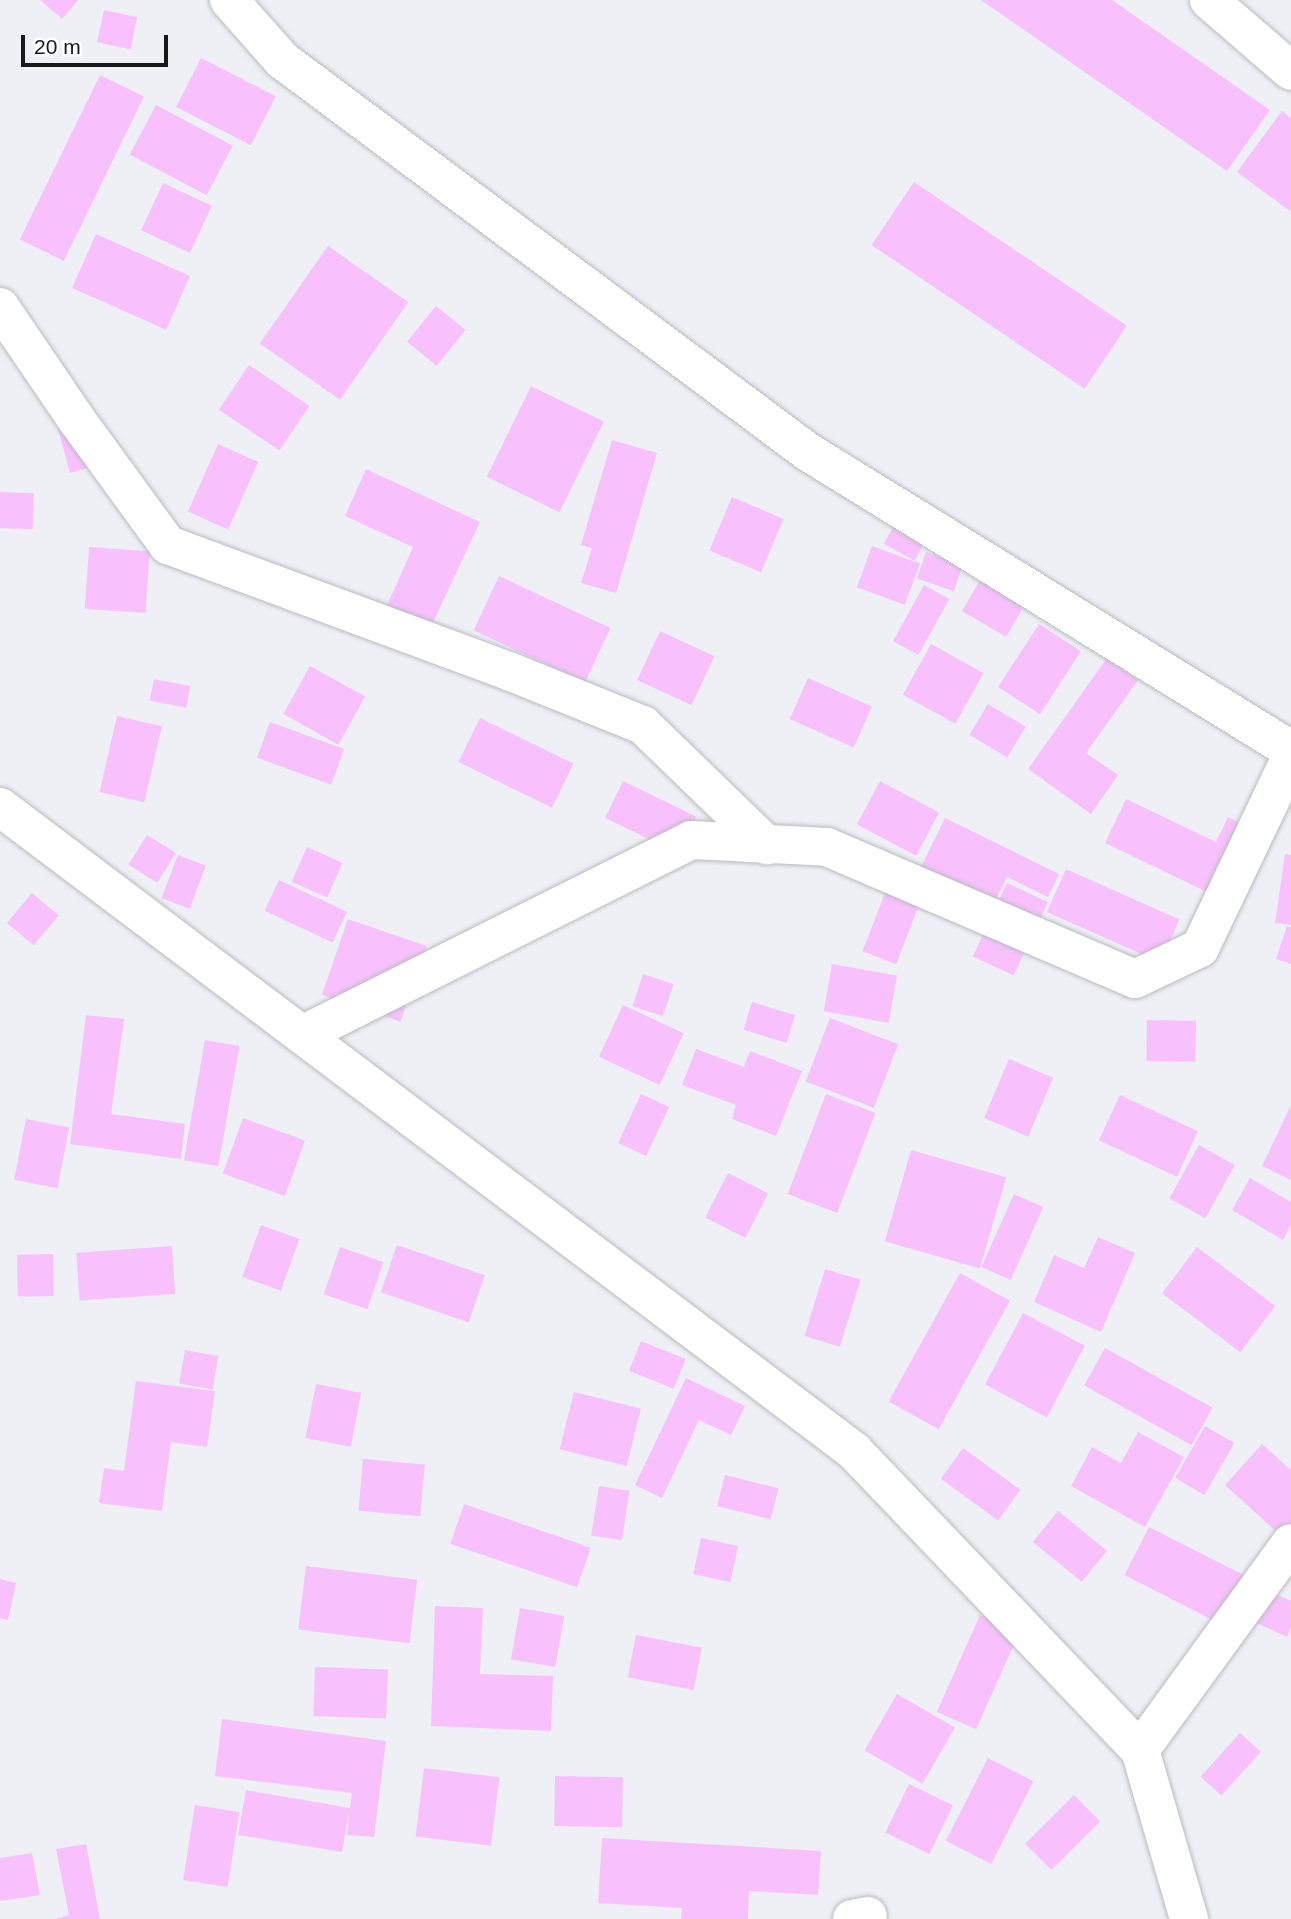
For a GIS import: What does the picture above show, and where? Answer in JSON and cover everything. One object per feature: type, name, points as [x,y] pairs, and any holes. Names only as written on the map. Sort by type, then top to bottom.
[{"type":"street","points":[[229,0],[282,60],[808,452],[1291,750]]},
{"type":"street","points":[[1209,0],[1291,71]]},
{"type":"street","points":[[0,307],[76,419],[168,545],[511,672],[643,725],[767,845]]},
{"type":"street","points":[[302,1035],[691,840],[827,847],[1135,979],[1200,948],[1291,757]]},
{"type":"street","points":[[0,807],[854,1451],[1140,1750],[1189,1919]]},
{"type":"street","points":[[1140,1750],[1291,1543]]},
{"type":"building","points":[[40,0],[78,0],[62,19]]},
{"type":"building","points":[[981,0],[1112,0],[1270,110],[1227,171]]},
{"type":"building","points":[[104,10],[137,17],[130,49],[97,42]]},
{"type":"building","points":[[201,58],[276,96],[251,145],[176,107]]},
{"type":"building","points":[[100,75],[144,96],[64,261],[20,239]]},
{"type":"building","points":[[156,105],[233,146],[207,195],[130,154]]},
{"type":"building","points":[[1282,111],[1291,118],[1291,212],[1237,172]]},
{"type":"building","points":[[914,182],[1127,326],[1085,389],[872,245]]},
{"type":"building","points":[[163,183],[212,206],[190,253],[141,230]]},
{"type":"building","points":[[96,234],[190,276],[166,330],[72,288]]},
{"type":"building","points":[[328,246],[408,302],[340,400],[260,343]]},
{"type":"building","points":[[436,306],[466,330],[437,366],[407,342]]},
{"type":"building","points":[[249,365],[310,406],[279,451],[219,410]]},
{"type":"building","points":[[531,386],[604,422],[560,512],[487,477]]},
{"type":"building","points":[[54,414],[98,465],[70,473]]},
{"type":"building","points":[[612,440],[657,453],[616,593],[581,583],[592,548],[581,545]]},
{"type":"building","points":[[218,444],[258,462],[228,529],[188,512]]},
{"type":"building","points":[[366,469],[480,522],[429,631],[385,610],[413,547],[345,516]]},
{"type":"building","points":[[0,492],[34,493],[33,529],[0,528]]},
{"type":"building","points":[[732,497],[784,519],[761,572],[709,550]]},
{"type":"building","points":[[896,522],[927,539],[914,561],[884,544]]},
{"type":"building","points":[[872,546],[920,563],[905,605],[857,587]]},
{"type":"building","points":[[89,547],[150,551],[146,613],[85,609]]},
{"type":"building","points":[[926,552],[963,565],[954,591],[917,578]]},
{"type":"building","points":[[499,576],[610,628],[585,682],[474,630]]},
{"type":"building","points":[[980,580],[1024,606],[1006,637],[962,611]]},
{"type":"building","points":[[924,585],[949,599],[918,655],[893,641]]},
{"type":"building","points":[[1039,624],[1081,651],[1040,714],[998,687]]},
{"type":"building","points":[[660,631],[714,656],[692,705],[637,680]]},
{"type":"building","points":[[931,644],[983,673],[955,724],[903,695]]},
{"type":"building","points":[[1107,658],[1138,680],[1086,753],[1118,775],[1091,814],[1028,769]]},
{"type":"building","points":[[310,666],[365,697],[338,745],[283,714]]},
{"type":"building","points":[[808,678],[872,706],[854,748],[790,719]]},
{"type":"building","points":[[154,679],[190,686],[186,708],[150,701]]},
{"type":"building","points":[[988,704],[1026,727],[1007,758],[969,735]]},
{"type":"building","points":[[117,716],[162,726],[144,802],[99,792]]},
{"type":"building","points":[[480,718],[573,764],[552,808],[459,762]]},
{"type":"building","points":[[270,722],[344,749],[331,785],[257,758]]},
{"type":"building","points":[[623,781],[696,817],[678,853],[605,818]]},
{"type":"building","points":[[880,781],[939,812],[916,856],[857,824]]},
{"type":"building","points":[[1126,799],[1216,842],[1228,817],[1265,834],[1232,904],[1105,843]]},
{"type":"building","points":[[945,818],[1059,874],[1048,897],[1007,877],[991,909],[918,873]]},
{"type":"building","points":[[147,835],[176,853],[157,883],[128,865]]},
{"type":"building","points":[[307,847],[343,863],[327,898],[292,882]]},
{"type":"building","points":[[1285,854],[1291,855],[1291,925],[1275,923]]},
{"type":"building","points":[[178,855],[206,866],[190,909],[162,898]]},
{"type":"building","points":[[1066,869],[1179,919],[1160,962],[1047,912]]},
{"type":"building","points":[[893,872],[927,885],[896,964],[863,951]]},
{"type":"building","points":[[279,880],[347,912],[333,943],[265,911]]},
{"type":"building","points":[[1007,883],[1048,902],[1014,975],[973,956]]},
{"type":"building","points":[[32,893],[59,915],[34,945],[7,923]]},
{"type":"building","points":[[348,919],[426,946],[400,1022],[322,995]]},
{"type":"building","points":[[1287,926],[1291,927],[1291,964],[1276,959]]},
{"type":"building","points":[[832,964],[897,975],[889,1023],[824,1011]]},
{"type":"building","points":[[643,974],[673,984],[663,1016],[632,1006]]},
{"type":"building","points":[[752,1002],[795,1015],[787,1043],[744,1030]]},
{"type":"building","points":[[623,1005],[684,1033],[660,1085],[599,1057]]},
{"type":"building","points":[[86,1015],[124,1019],[111,1114],[185,1124],[181,1159],[70,1144]]},
{"type":"building","points":[[830,1018],[898,1044],[874,1108],[806,1081]]},
{"type":"building","points":[[1147,1020],[1196,1021],[1195,1062],[1146,1061]]},
{"type":"building","points":[[205,1040],[239,1046],[218,1166],[184,1160]]},
{"type":"building","points":[[696,1049],[744,1067],[750,1051],[802,1071],[776,1136],[732,1119],[736,1105],[682,1085]]},
{"type":"building","points":[[1009,1059],[1053,1078],[1028,1137],[984,1118]]},
{"type":"building","points":[[641,1094],[669,1107],[646,1156],[618,1143]]},
{"type":"building","points":[[826,1094],[875,1113],[837,1213],[788,1194]]},
{"type":"building","points":[[1120,1095],[1198,1131],[1177,1177],[1099,1140]]},
{"type":"building","points":[[1291,1105],[1291,1180],[1262,1166]]},
{"type":"building","points":[[243,1118],[305,1141],[285,1196],[223,1173]]},
{"type":"building","points":[[26,1119],[69,1127],[57,1188],[14,1180]]},
{"type":"building","points":[[1199,1145],[1235,1165],[1205,1218],[1169,1198]]},
{"type":"building","points":[[911,1150],[1006,1177],[980,1269],[885,1241]]},
{"type":"building","points":[[728,1173],[768,1193],[745,1238],[705,1218]]},
{"type":"building","points":[[1250,1178],[1291,1202],[1291,1225],[1283,1240],[1232,1210]]},
{"type":"building","points":[[1014,1194],[1043,1207],[1011,1280],[981,1267]]},
{"type":"building","points":[[261,1225],[300,1239],[281,1291],[242,1277]]},
{"type":"building","points":[[1098,1237],[1135,1253],[1101,1332],[1034,1302],[1054,1255],[1084,1268]]},
{"type":"building","points":[[397,1245],[485,1275],[469,1323],[381,1292]]},
{"type":"building","points":[[172,1246],[175,1294],[80,1301],[76,1253]]},
{"type":"building","points":[[340,1247],[383,1262],[367,1309],[324,1294]]},
{"type":"building","points":[[1197,1247],[1275,1306],[1240,1352],[1162,1293]]},
{"type":"building","points":[[53,1254],[54,1296],[18,1297],[17,1255]]},
{"type":"building","points":[[825,1269],[860,1280],[840,1347],[805,1336]]},
{"type":"building","points":[[960,1273],[1010,1301],[939,1429],[889,1402]]},
{"type":"building","points":[[1023,1313],[1085,1346],[1047,1417],[985,1385]]},
{"type":"building","points":[[641,1341],[686,1359],[674,1389],[629,1371]]},
{"type":"building","points":[[1105,1348],[1213,1408],[1192,1445],[1084,1386]]},
{"type":"building","points":[[185,1350],[218,1356],[213,1389],[179,1383]]},
{"type":"building","points":[[686,1378],[745,1406],[731,1435],[699,1420],[662,1498],[635,1485]]},
{"type":"building","points":[[136,1381],[215,1391],[207,1447],[171,1442],[162,1511],[99,1503],[104,1468],[124,1471]]},
{"type":"building","points":[[316,1384],[361,1393],[351,1447],[306,1438]]},
{"type":"building","points":[[574,1392],[641,1409],[627,1466],[560,1449]]},
{"type":"building","points":[[1205,1426],[1234,1443],[1204,1495],[1175,1478]]},
{"type":"building","points":[[1138,1432],[1184,1457],[1145,1527],[1071,1486],[1092,1447],[1121,1463]]},
{"type":"building","points":[[1262,1444],[1291,1470],[1291,1545],[1225,1485]]},
{"type":"building","points":[[963,1448],[1020,1490],[998,1520],[941,1479]]},
{"type":"building","points":[[363,1459],[425,1464],[420,1516],[358,1511]]},
{"type":"building","points":[[725,1475],[778,1488],[771,1519],[717,1506]]},
{"type":"building","points":[[599,1486],[630,1491],[622,1540],[591,1535]]},
{"type":"building","points":[[464,1504],[591,1548],[577,1587],[450,1544]]},
{"type":"building","points":[[1058,1511],[1107,1551],[1082,1582],[1033,1542]]},
{"type":"building","points":[[1149,1527],[1253,1580],[1229,1628],[1124,1575]]},
{"type":"building","points":[[701,1538],[738,1546],[730,1582],[693,1574]]},
{"type":"building","points":[[306,1566],[417,1580],[409,1643],[298,1630]]},
{"type":"building","points":[[0,1579],[16,1583],[8,1620],[0,1618]]},
{"type":"building","points":[[1262,1588],[1291,1601],[1291,1627],[1287,1637],[1248,1619]]},
{"type":"building","points":[[435,1606],[483,1608],[480,1674],[553,1676],[551,1731],[431,1726]]},
{"type":"building","points":[[520,1608],[564,1616],[555,1667],[511,1659]]},
{"type":"building","points":[[980,1615],[1019,1632],[976,1729],[937,1712]]},
{"type":"building","points":[[636,1635],[702,1648],[694,1690],[628,1677]]},
{"type":"building","points":[[315,1667],[388,1670],[386,1719],[313,1716]]},
{"type":"building","points":[[897,1694],[955,1728],[923,1784],[864,1750]]},
{"type":"building","points":[[222,1719],[386,1741],[374,1837],[347,1835],[349,1812],[342,1852],[238,1835],[246,1790],[350,1808],[352,1793],[215,1776]]},
{"type":"building","points":[[1240,1733],[1261,1752],[1221,1796],[1201,1777]]},
{"type":"building","points":[[988,1758],[1033,1781],[991,1864],[946,1841]]},
{"type":"building","points":[[424,1768],[499,1777],[491,1846],[416,1836]]},
{"type":"building","points":[[555,1776],[623,1777],[622,1827],[554,1826]]},
{"type":"building","points":[[909,1784],[953,1805],[929,1854],[885,1833]]},
{"type":"building","points":[[1074,1795],[1100,1821],[1051,1870],[1025,1844]]},
{"type":"building","points":[[195,1805],[239,1812],[228,1887],[183,1880]]},
{"type":"building","points":[[602,1838],[821,1851],[818,1895],[749,1891],[748,1919],[681,1919],[682,1908],[598,1903]]},
{"type":"building","points":[[86,1844],[100,1919],[56,1919],[69,1915],[56,1849]]},
{"type":"building","points":[[32,1853],[40,1895],[0,1901],[0,1858]]}]
